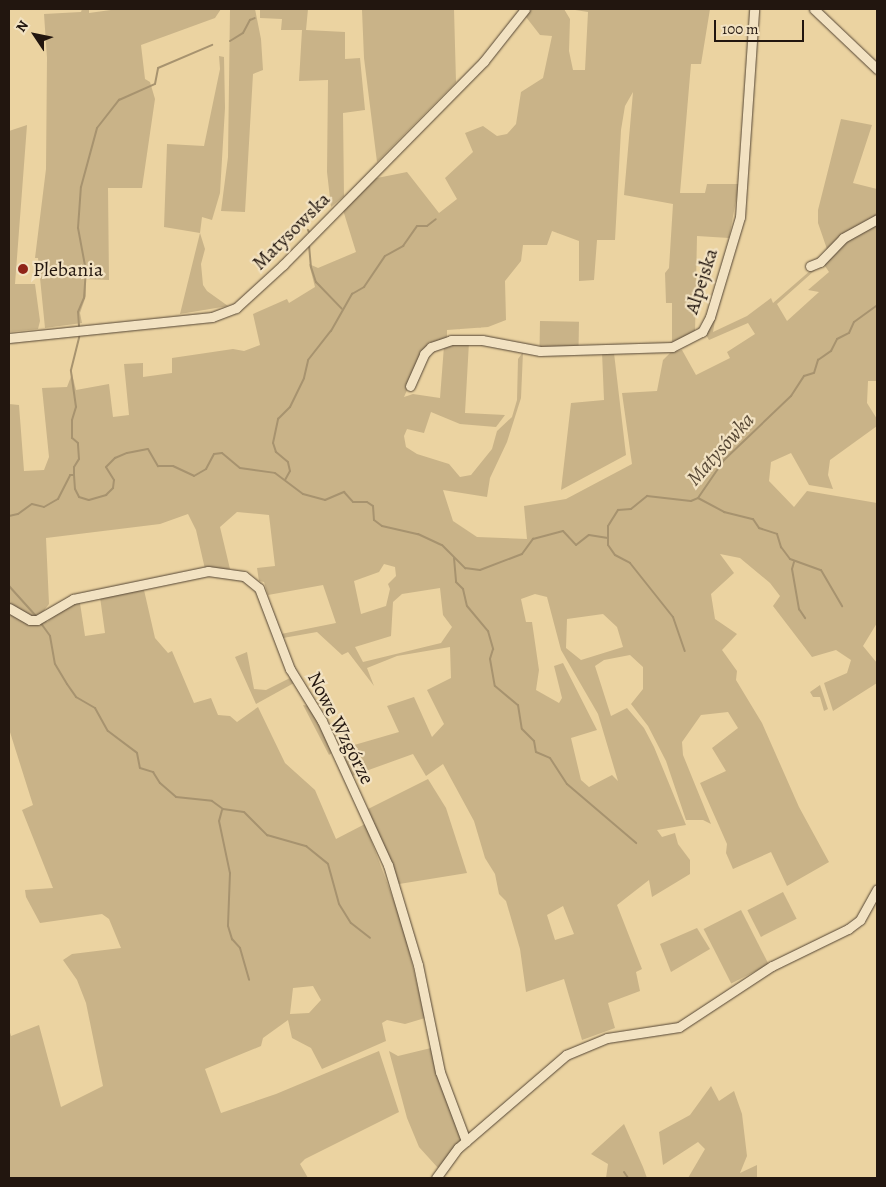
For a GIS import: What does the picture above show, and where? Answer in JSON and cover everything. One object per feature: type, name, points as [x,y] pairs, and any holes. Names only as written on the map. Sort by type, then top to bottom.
[{"type":"street","name":"Matysowska","points":[[9,338],[212,317],[236,308],[283,265],[484,61],[525,9]]},
{"type":"street","name":"Alpejska","points":[[410,386],[424,354],[431,347],[451,340],[482,340],[540,351],[672,347],[702,332],[710,317],[740,217],[754,9]]},
{"type":"street","points":[[814,9],[877,68]]},
{"type":"street","points":[[810,266],[820,262],[843,238],[877,219]]},
{"type":"street","name":"Nowe Wzgórze","points":[[9,608],[30,620],[38,620],[73,599],[208,571],[244,576],[259,588],[290,669],[322,721],[388,865],[418,965],[440,1072],[466,1141]]},
{"type":"street","points":[[437,1177],[466,1141],[566,1056],[614,1036],[679,1028],[772,966],[848,929],[860,920],[877,889]]},
{"type":"shaded area","points":[[82,9],[89,9],[89,13],[118,9],[221,9],[215,18],[141,45],[145,79],[150,82],[155,99],[142,188],[108,188],[109,280],[86,279],[86,296],[80,313],[82,323],[45,328],[38,258],[35,258],[46,169],[47,58],[44,14],[81,12]]},
{"type":"shaded area","points":[[230,9],[255,9],[261,39],[263,70],[253,74],[245,212],[221,211],[228,157]]},
{"type":"shaded area","points":[[260,9],[308,9],[306,30],[345,32],[345,59],[360,58],[365,110],[343,113],[344,196],[331,207],[327,172],[328,80],[299,81],[302,30],[281,30],[282,19],[260,18]]},
{"type":"shaded area","points":[[345,9],[454,9],[456,82],[377,162],[364,58],[362,10]]},
{"type":"shaded area","points":[[531,9],[564,9],[570,19],[569,51],[573,70],[585,70],[588,12],[569,9],[710,9],[701,64],[691,64],[680,193],[705,193],[707,184],[739,184],[729,238],[697,236],[695,333],[672,344],[672,303],[666,303],[665,273],[669,268],[673,204],[624,195],[633,92],[625,106],[621,130],[615,240],[597,240],[594,280],[579,281],[579,241],[552,231],[547,245],[523,245],[521,261],[505,281],[506,320],[488,327],[447,330],[447,339],[428,343],[404,397],[413,394],[440,398],[444,346],[469,342],[465,413],[505,415],[496,427],[460,424],[431,412],[424,433],[407,429],[404,436],[406,447],[417,454],[449,464],[460,477],[471,475],[492,449],[497,431],[512,417],[517,400],[518,359],[523,352],[521,398],[507,442],[490,478],[487,497],[443,490],[453,521],[477,537],[527,539],[524,506],[566,499],[632,464],[622,393],[657,391],[663,360],[670,353],[682,350],[696,375],[730,358],[727,352],[755,334],[748,323],[709,340],[705,333],[717,310],[713,332],[747,316],[771,298],[773,303],[849,237],[877,221],[877,381],[868,381],[867,403],[877,419],[877,426],[830,460],[828,475],[833,489],[809,485],[791,453],[771,462],[769,481],[794,507],[807,491],[877,503],[877,623],[863,646],[877,663],[877,683],[833,711],[824,683],[847,673],[851,660],[836,650],[812,657],[773,606],[780,596],[770,583],[740,558],[720,554],[734,573],[711,594],[715,619],[737,634],[722,650],[737,671],[736,680],[762,723],[799,807],[829,862],[787,886],[771,852],[733,869],[726,853],[727,844],[700,783],[726,771],[712,748],[738,728],[728,712],[701,715],[682,742],[683,755],[711,824],[703,820],[686,820],[666,761],[648,726],[631,704],[643,689],[643,667],[630,655],[604,660],[595,666],[611,716],[627,708],[644,728],[654,747],[686,825],[657,830],[662,837],[675,833],[678,844],[690,860],[690,874],[652,897],[649,880],[617,905],[642,969],[636,972],[640,991],[608,1003],[615,1028],[582,1040],[564,979],[526,992],[520,949],[506,901],[499,894],[495,874],[485,858],[474,821],[443,764],[426,776],[413,754],[352,776],[337,750],[399,732],[387,706],[414,697],[432,737],[444,724],[427,690],[451,678],[450,647],[397,656],[367,668],[374,686],[348,652],[342,655],[317,632],[283,638],[281,634],[336,623],[323,585],[268,595],[264,582],[259,581],[257,568],[275,566],[269,515],[237,512],[220,527],[230,569],[205,569],[196,530],[188,514],[160,524],[46,538],[49,604],[42,613],[47,622],[74,600],[80,603],[85,636],[105,633],[100,597],[144,590],[155,638],[168,653],[172,651],[194,703],[211,698],[218,715],[230,716],[237,722],[258,707],[285,763],[315,790],[336,839],[365,824],[403,925],[425,1018],[405,1024],[387,1020],[382,1023],[386,1041],[322,1069],[311,1048],[292,1038],[288,1020],[263,1038],[261,1046],[205,1069],[221,1113],[276,1094],[379,1051],[399,1112],[305,1159],[300,1164],[308,1178],[9,1178],[9,1029],[11,1036],[39,1025],[61,1107],[103,1086],[86,1003],[77,980],[63,960],[72,954],[121,948],[109,919],[102,914],[40,923],[26,897],[25,890],[53,888],[22,810],[33,805],[9,729],[9,404],[19,405],[24,471],[44,470],[49,457],[42,388],[67,387],[72,374],[76,390],[109,384],[113,417],[129,415],[124,364],[143,363],[143,377],[172,373],[172,358],[233,349],[244,351],[260,345],[253,314],[287,299],[289,303],[315,287],[309,264],[318,268],[356,252],[343,210],[372,179],[407,172],[439,213],[457,199],[445,178],[473,152],[465,133],[483,126],[497,136],[507,134],[516,124],[521,92],[543,78],[552,36],[540,35],[526,17]],"holes":[[[823,263],[829,272],[808,290],[819,292],[787,321],[777,304]],[[384,564],[395,567],[396,576],[388,584],[390,589],[386,606],[361,614],[354,581],[379,572]],[[440,588],[443,615],[452,627],[441,643],[363,662],[355,647],[391,636],[393,602],[402,594]],[[535,594],[547,597],[561,650],[598,714],[618,781],[612,775],[589,787],[581,780],[571,738],[597,730],[563,663],[554,666],[562,698],[559,703],[536,690],[539,670],[532,622],[526,622],[521,599]],[[603,614],[617,627],[623,647],[581,660],[566,648],[567,619]],[[563,906],[574,934],[555,940],[547,915]],[[313,986],[321,1000],[309,1013],[290,1014],[293,988]]]},
{"type":"shaded area","points":[[219,56],[224,57],[225,108],[220,193],[212,220],[202,217],[200,233],[164,227],[167,144],[204,146],[220,69]]},
{"type":"shaded area","points":[[841,119],[872,125],[853,183],[877,189],[877,216],[828,252],[818,223],[818,210]]},
{"type":"shaded area","points":[[27,125],[15,284],[35,284],[40,321],[38,329],[9,332],[9,131]]},
{"type":"shaded area","points":[[200,233],[205,249],[201,264],[203,285],[207,291],[228,306],[180,314]]},
{"type":"shaded area","points":[[540,321],[579,322],[579,349],[540,348]]},
{"type":"shaded area","points":[[602,352],[614,353],[626,455],[561,490],[571,403],[604,400]]},
{"type":"shaded area","points":[[247,652],[254,689],[266,690],[290,678],[294,683],[256,704],[235,657]]},
{"type":"shaded area","points":[[820,685],[828,709],[824,711],[820,697],[813,697],[810,692]]},
{"type":"shaded area","points":[[303,705],[310,706],[318,719],[332,753],[329,755]]},
{"type":"shaded area","points":[[428,779],[446,808],[467,873],[399,884],[368,809]]},
{"type":"shaded area","points":[[783,892],[797,919],[761,937],[747,910]]},
{"type":"shaded area","points":[[741,910],[769,964],[731,983],[704,929]]},
{"type":"shaded area","points":[[697,928],[710,949],[671,972],[660,944]]},
{"type":"shaded area","points":[[431,1048],[461,1140],[438,1168],[419,1147],[407,1118],[389,1051],[398,1056]]},
{"type":"shaded area","points":[[711,1086],[719,1101],[734,1091],[742,1114],[747,1156],[740,1173],[757,1165],[757,1178],[688,1178],[705,1149],[698,1142],[663,1165],[659,1132],[690,1115]]},
{"type":"shaded area","points":[[624,1124],[647,1178],[606,1178],[608,1164],[591,1154]]},
{"type":"waterway","points":[[230,41],[243,33],[250,20],[255,18]]},
{"type":"waterway","points":[[79,326],[78,312],[84,298],[86,271],[78,228],[81,187],[97,128],[119,100],[155,84],[158,68],[212,45]]},
{"type":"waterway","points":[[285,480],[290,471],[288,462],[276,452],[273,443],[278,419],[290,407],[304,378],[308,360],[331,331],[352,294],[364,287],[385,256],[403,246],[417,226],[427,226],[436,219]]},
{"type":"waterway","points":[[309,245],[311,267],[316,282],[342,309]]},
{"type":"waterway","name":"Matysówka","points":[[9,516],[18,514],[32,504],[44,507],[58,499],[70,475],[74,475],[75,489],[79,497],[89,500],[106,495],[113,488],[114,480],[106,467],[115,458],[127,453],[148,449],[158,466],[173,466],[194,476],[206,469],[214,454],[222,453],[240,468],[275,473],[303,494],[325,500],[344,492],[353,502],[367,502],[373,506],[374,520],[382,526],[418,534],[442,545],[465,568],[480,570],[522,554],[533,539],[563,531],[576,545],[589,535],[608,538],[608,526],[618,510],[631,509],[647,496],[691,501],[698,498],[724,460],[791,396],[804,376],[814,373],[818,360],[831,351],[837,339],[849,333],[854,322],[877,305]]},
{"type":"waterway","points":[[74,475],[74,467],[79,459],[78,443],[72,438],[72,420],[76,407],[71,370],[79,337]]},
{"type":"waterway","points":[[698,498],[724,512],[753,519],[759,528],[777,534],[781,547],[790,559],[821,570],[842,606]]},
{"type":"waterway","points":[[608,538],[608,545],[615,555],[630,563],[673,617],[685,651]]},
{"type":"waterway","points":[[454,558],[456,582],[463,589],[467,606],[488,631],[493,649],[490,659],[495,686],[518,705],[522,729],[534,741],[536,752],[550,758],[567,784],[636,843]]},
{"type":"waterway","points":[[794,562],[792,569],[799,609],[805,618]]},
{"type":"waterway","points":[[9,586],[36,616]]},
{"type":"waterway","points":[[40,622],[50,636],[55,664],[67,684],[76,697],[95,708],[108,731],[137,753],[140,768],[153,772],[160,783],[176,797],[212,801],[223,809],[244,812],[267,835],[306,846],[328,864],[339,904],[351,923],[370,938]]},
{"type":"waterway","points":[[222,810],[219,821],[230,873],[228,926],[232,939],[240,948],[249,980]]},
{"type":"waterway","points":[[624,1172],[628,1178]]},
{"type":"place","name":"Plebania","points":[[23,269]]}]
